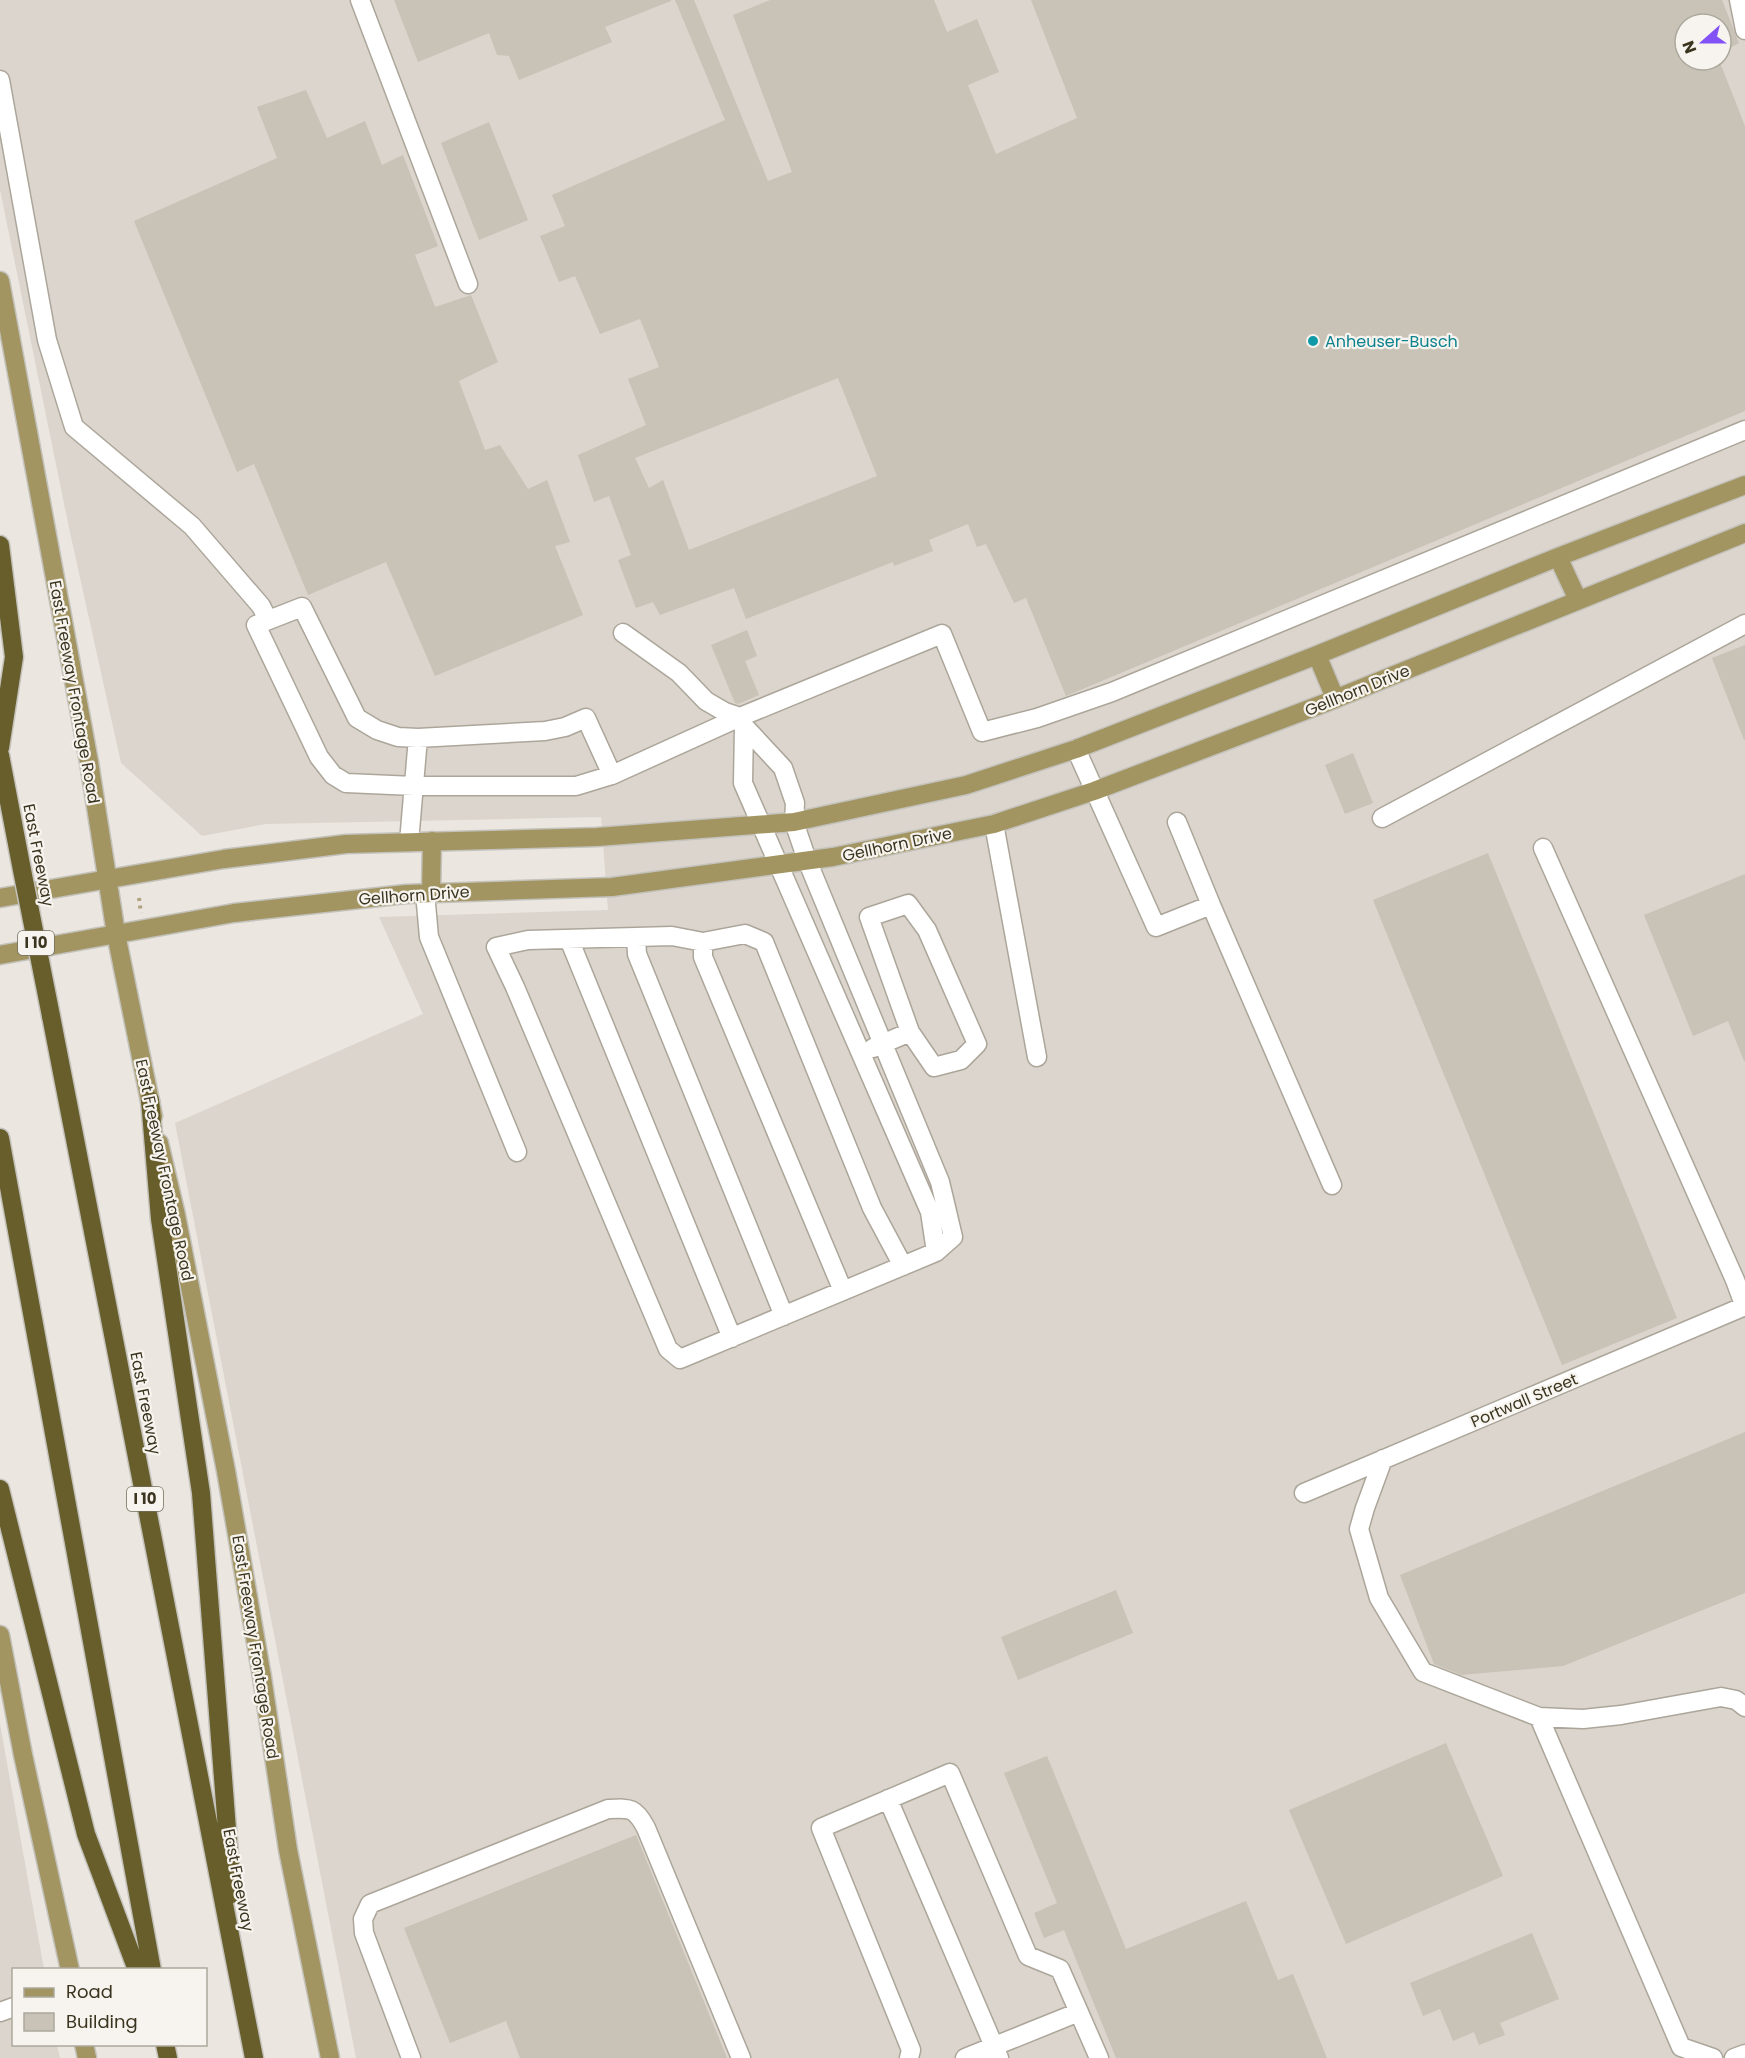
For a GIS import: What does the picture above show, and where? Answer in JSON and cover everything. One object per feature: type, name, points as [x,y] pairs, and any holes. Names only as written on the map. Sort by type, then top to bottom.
[{"type":"highway","points":[[0,545],[14,657],[0,748]]},
{"type":"highway","name":"East Freeway","points":[[0,755],[254,2058]]},
{"type":"highway","points":[[150,1100],[160,1219],[201,1493],[240,1982]]},
{"type":"highway","points":[[0,1137],[152,1968]]},
{"type":"highway","points":[[0,1489],[86,1834],[136,1968]]},
{"type":"main road","name":"East Freeway Frontage Road","points":[[0,281],[89,762],[116,934],[176,1215],[226,1471],[262,1677],[288,1850],[330,2058]]},
{"type":"main road","points":[[0,898],[236,858],[346,844],[597,837],[794,822],[966,785],[1076,749],[1745,485]]},
{"type":"main road","name":"Gellhorn Drive","points":[[0,955],[234,913],[428,893],[612,887],[833,857],[994,824],[1094,791],[1335,698],[1745,533]]},
{"type":"main road","points":[[1558,557],[1578,600]]},
{"type":"main road","points":[[1317,655],[1335,698]]},
{"type":"main road","points":[[428,893],[432,841]]},
{"type":"main road","points":[[0,1635],[23,1755],[70,1968]]},
{"type":"street","points":[[360,0],[468,284]]},
{"type":"street","points":[[1739,0],[1745,30]]},
{"type":"street","points":[[0,80],[47,340],[74,427],[192,526],[261,606],[267,620]]},
{"type":"street","points":[[612,775],[586,718],[565,727],[545,731],[418,738],[398,737],[377,730],[357,718],[302,607],[256,625],[319,757],[333,775],[346,783],[414,786],[576,786],[612,775],[742,722],[942,634],[982,732],[1037,718],[1112,692],[1745,430]]},
{"type":"street","points":[[1382,818],[1745,624]]},
{"type":"street","points":[[623,633],[679,673],[706,701],[742,722],[783,768],[795,802],[794,822],[807,860],[940,1182],[953,1238],[936,1252],[903,1266],[843,1291],[732,1338],[680,1359],[668,1349],[496,947],[528,940],[672,936],[703,942],[745,934],[764,942],[873,1208],[903,1266]]},
{"type":"street","points":[[742,722],[742,783],[779,864],[855,1056],[930,1212],[936,1252]]},
{"type":"street","points":[[409,842],[418,738]]},
{"type":"street","points":[[1076,749],[1156,927],[1211,905]]},
{"type":"street","points":[[1177,822],[1332,1185]]},
{"type":"street","points":[[994,824],[1037,1057]]},
{"type":"street","points":[[1543,848],[1745,1307]]},
{"type":"street","points":[[428,893],[429,937],[517,1152]]},
{"type":"street","points":[[908,904],[927,930],[976,1044],[961,1060],[934,1067],[910,1032],[869,917],[908,904]]},
{"type":"street","points":[[636,938],[637,954],[784,1316]]},
{"type":"street","points":[[568,939],[732,1338]]},
{"type":"street","points":[[703,942],[703,957],[843,1291]]},
{"type":"street","points":[[855,1056],[910,1032]]},
{"type":"street","name":"Portwall Street","points":[[1304,1493],[1745,1307]]},
{"type":"street","points":[[1383,1459],[1359,1529],[1379,1598],[1423,1672],[1539,1717],[1583,1719],[1621,1715],[1721,1697],[1736,1700],[1745,1707]]},
{"type":"street","points":[[1539,1717],[1681,2047],[1713,2058]]},
{"type":"street","points":[[909,2058],[911,2050],[821,1828],[950,1773],[1028,1956],[1060,1969],[1099,2058]]},
{"type":"street","points":[[888,1799],[996,2052]]},
{"type":"street","points":[[411,2058],[364,1933],[363,1919],[370,1905],[608,1809],[628,1808],[639,1815],[646,1828],[741,2058]]},
{"type":"street","points":[[965,2058],[996,2052],[1078,2012]]},
{"type":"street","points":[[1734,2058],[1745,2055]]},
{"type":"path","points":[[139,898],[141,914]]},
{"type":"shaded area","points":[[0,0],[1745,0],[1745,2058],[356,2058],[175,1123],[423,1014],[379,917],[608,910],[601,817],[266,824],[202,836],[121,763],[69,528],[0,190]]},
{"type":"shaded area","points":[[0,1724],[44,1968],[12,1968],[12,2046],[57,2046],[60,2058],[0,2058]]},
{"type":"building","points":[[394,0],[671,1],[605,27],[612,42],[519,80],[509,56],[497,55],[489,33],[418,62]]},
{"type":"building","name":"Anheuser-Busch","points":[[675,0],[694,0],[768,181],[792,172],[733,15],[770,0],[934,0],[947,32],[977,19],[999,72],[968,85],[996,154],[1077,118],[1031,0],[1722,0],[1727,12],[1673,12],[1673,72],[1724,72],[1745,126],[1745,411],[1066,696],[1026,598],[1014,603],[986,544],[977,547],[968,524],[929,540],[933,551],[894,566],[893,562],[746,619],[734,588],[660,615],[653,602],[636,608],[618,560],[631,555],[609,496],[594,502],[578,455],[646,425],[628,379],[659,367],[640,319],[600,334],[575,276],[559,282],[540,236],[565,226],[552,195],[725,120]],"holes":[[[838,378],[877,476],[689,550],[663,480],[649,488],[635,458]]]},
{"type":"building","name":"Anheuser-Busch","points":[[1733,28],[1739,43],[1733,46]]},
{"type":"building","points":[[306,90],[327,138],[365,121],[382,165],[403,155],[438,246],[415,255],[435,307],[471,295],[498,362],[459,381],[485,450],[500,445],[528,489],[547,480],[570,542],[555,546],[583,615],[435,676],[386,562],[308,595],[254,464],[237,472],[134,221],[277,158],[257,107]]},
{"type":"building","points":[[489,122],[528,220],[479,240],[441,143]]},
{"type":"building","points":[[747,630],[757,656],[745,661],[759,695],[738,704],[735,703],[711,645]]},
{"type":"building","points":[[1745,645],[1745,740],[1744,740],[1712,658]]},
{"type":"building","points":[[1353,753],[1373,803],[1345,814],[1325,765]]},
{"type":"building","points":[[1488,853],[1677,1318],[1562,1365],[1373,900]]},
{"type":"building","points":[[1745,874],[1744,1061],[1728,1021],[1693,1036],[1644,915]]},
{"type":"building","points":[[1745,1432],[1745,1593],[1563,1666],[1461,1675],[1434,1664],[1400,1575]]},
{"type":"building","points":[[1116,1590],[1133,1633],[1018,1680],[1001,1637]]},
{"type":"building","points":[[1446,1743],[1503,1876],[1346,1944],[1289,1810]]},
{"type":"building","points":[[1047,1756],[1126,1949],[1246,1901],[1278,1980],[1293,1974],[1327,2058],[1116,2058],[1064,1930],[1044,1938],[1034,1913],[1057,1903],[1004,1773]]},
{"type":"building","points":[[636,1835],[727,2058],[520,2058],[506,2021],[450,2043],[404,1928]]},
{"type":"building","points":[[1532,1933],[1559,1999],[1500,2023],[1505,2035],[1479,2045],[1474,2032],[1453,2041],[1440,2009],[1423,2016],[1410,1983]]},
{"type":"place","name":"Anheuser-Busch","points":[[1313,341]]}]
